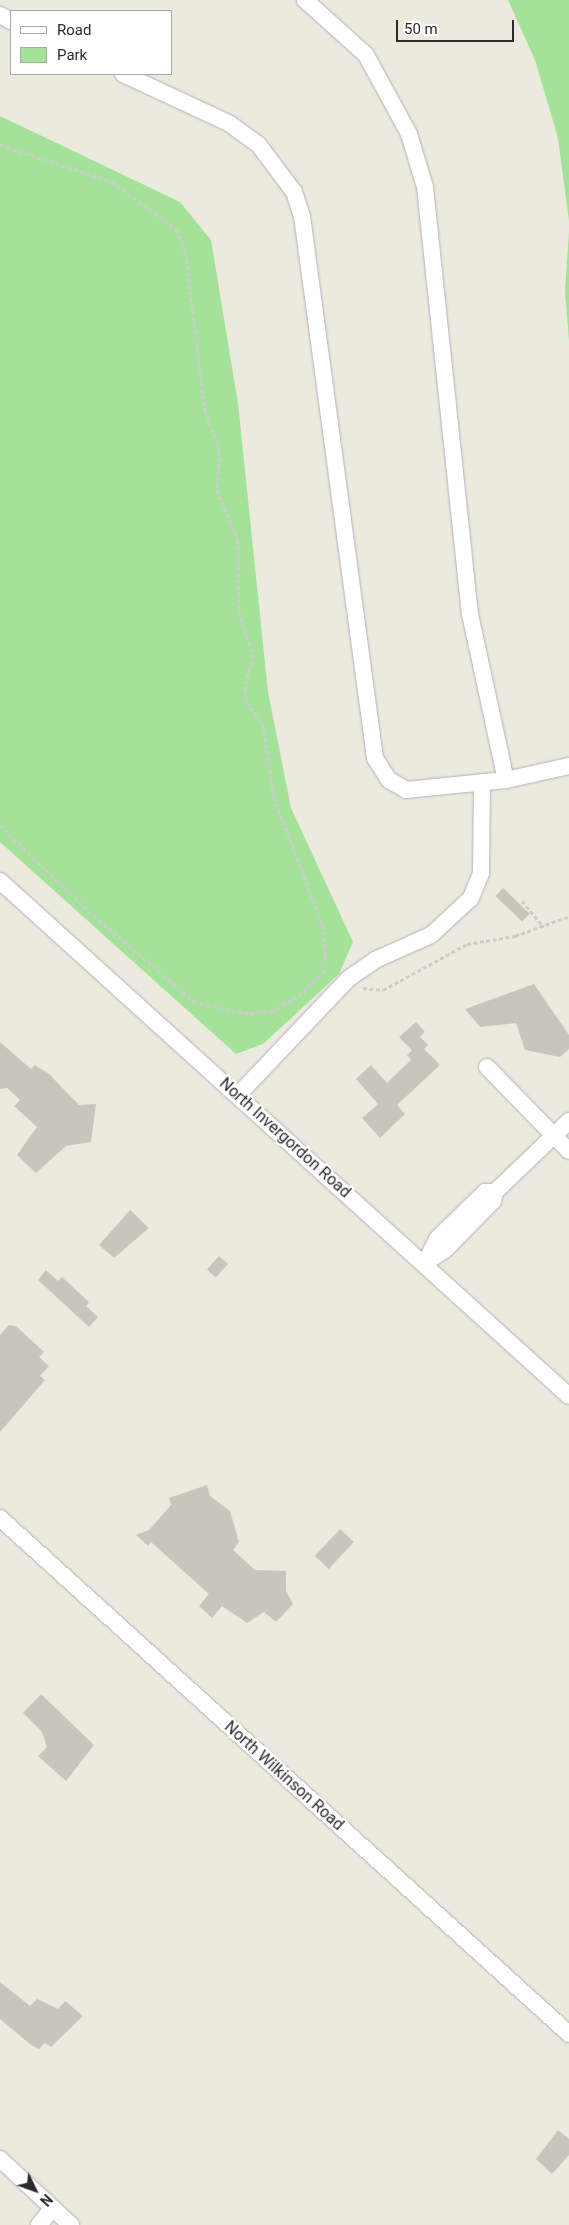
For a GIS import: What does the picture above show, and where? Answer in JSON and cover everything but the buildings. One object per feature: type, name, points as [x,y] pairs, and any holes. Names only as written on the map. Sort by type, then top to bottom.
[{"type":"street","points":[[305,0],[366,55],[409,134],[425,187],[470,614],[506,780]]},
{"type":"street","points":[[125,75],[230,124],[258,144],[294,192],[302,216],[375,758],[389,780],[406,790],[506,780],[569,766]]},
{"type":"street","points":[[238,1096],[348,979],[375,960],[431,935],[471,898],[481,873],[482,782]]},
{"type":"street","name":"North Invergordon Road","points":[[0,881],[425,1263],[569,1396]]},
{"type":"street","points":[[487,1067],[569,1151]]},
{"type":"street","points":[[425,1263],[437,1239],[485,1192],[495,1192],[569,1121]]},
{"type":"street","name":"North Wilkinson Road","points":[[0,1518],[569,2034]]},
{"type":"street","points":[[0,2159],[71,2225]]},
{"type":"street","points":[[39,2225],[54,2208]]},
{"type":"path","points":[[0,145],[112,182],[176,229],[186,253],[205,410],[220,451],[217,490],[238,540],[238,611],[253,655],[247,702],[263,725],[274,797],[325,931],[325,971],[297,998],[273,1011],[248,1014],[196,1003],[92,914],[0,826]]},
{"type":"path","points":[[522,901],[544,927]]},
{"type":"path","points":[[356,990],[383,990],[467,944],[544,927],[569,916]]},
{"type":"green space","points":[[508,0],[569,0],[569,221],[558,138],[535,60]]},
{"type":"green space","points":[[0,116],[180,202],[211,240],[238,403],[268,692],[291,808],[353,942],[339,974],[263,1044],[236,1054],[0,842]]},
{"type":"green space","points":[[569,231],[569,341],[565,291]]}]
